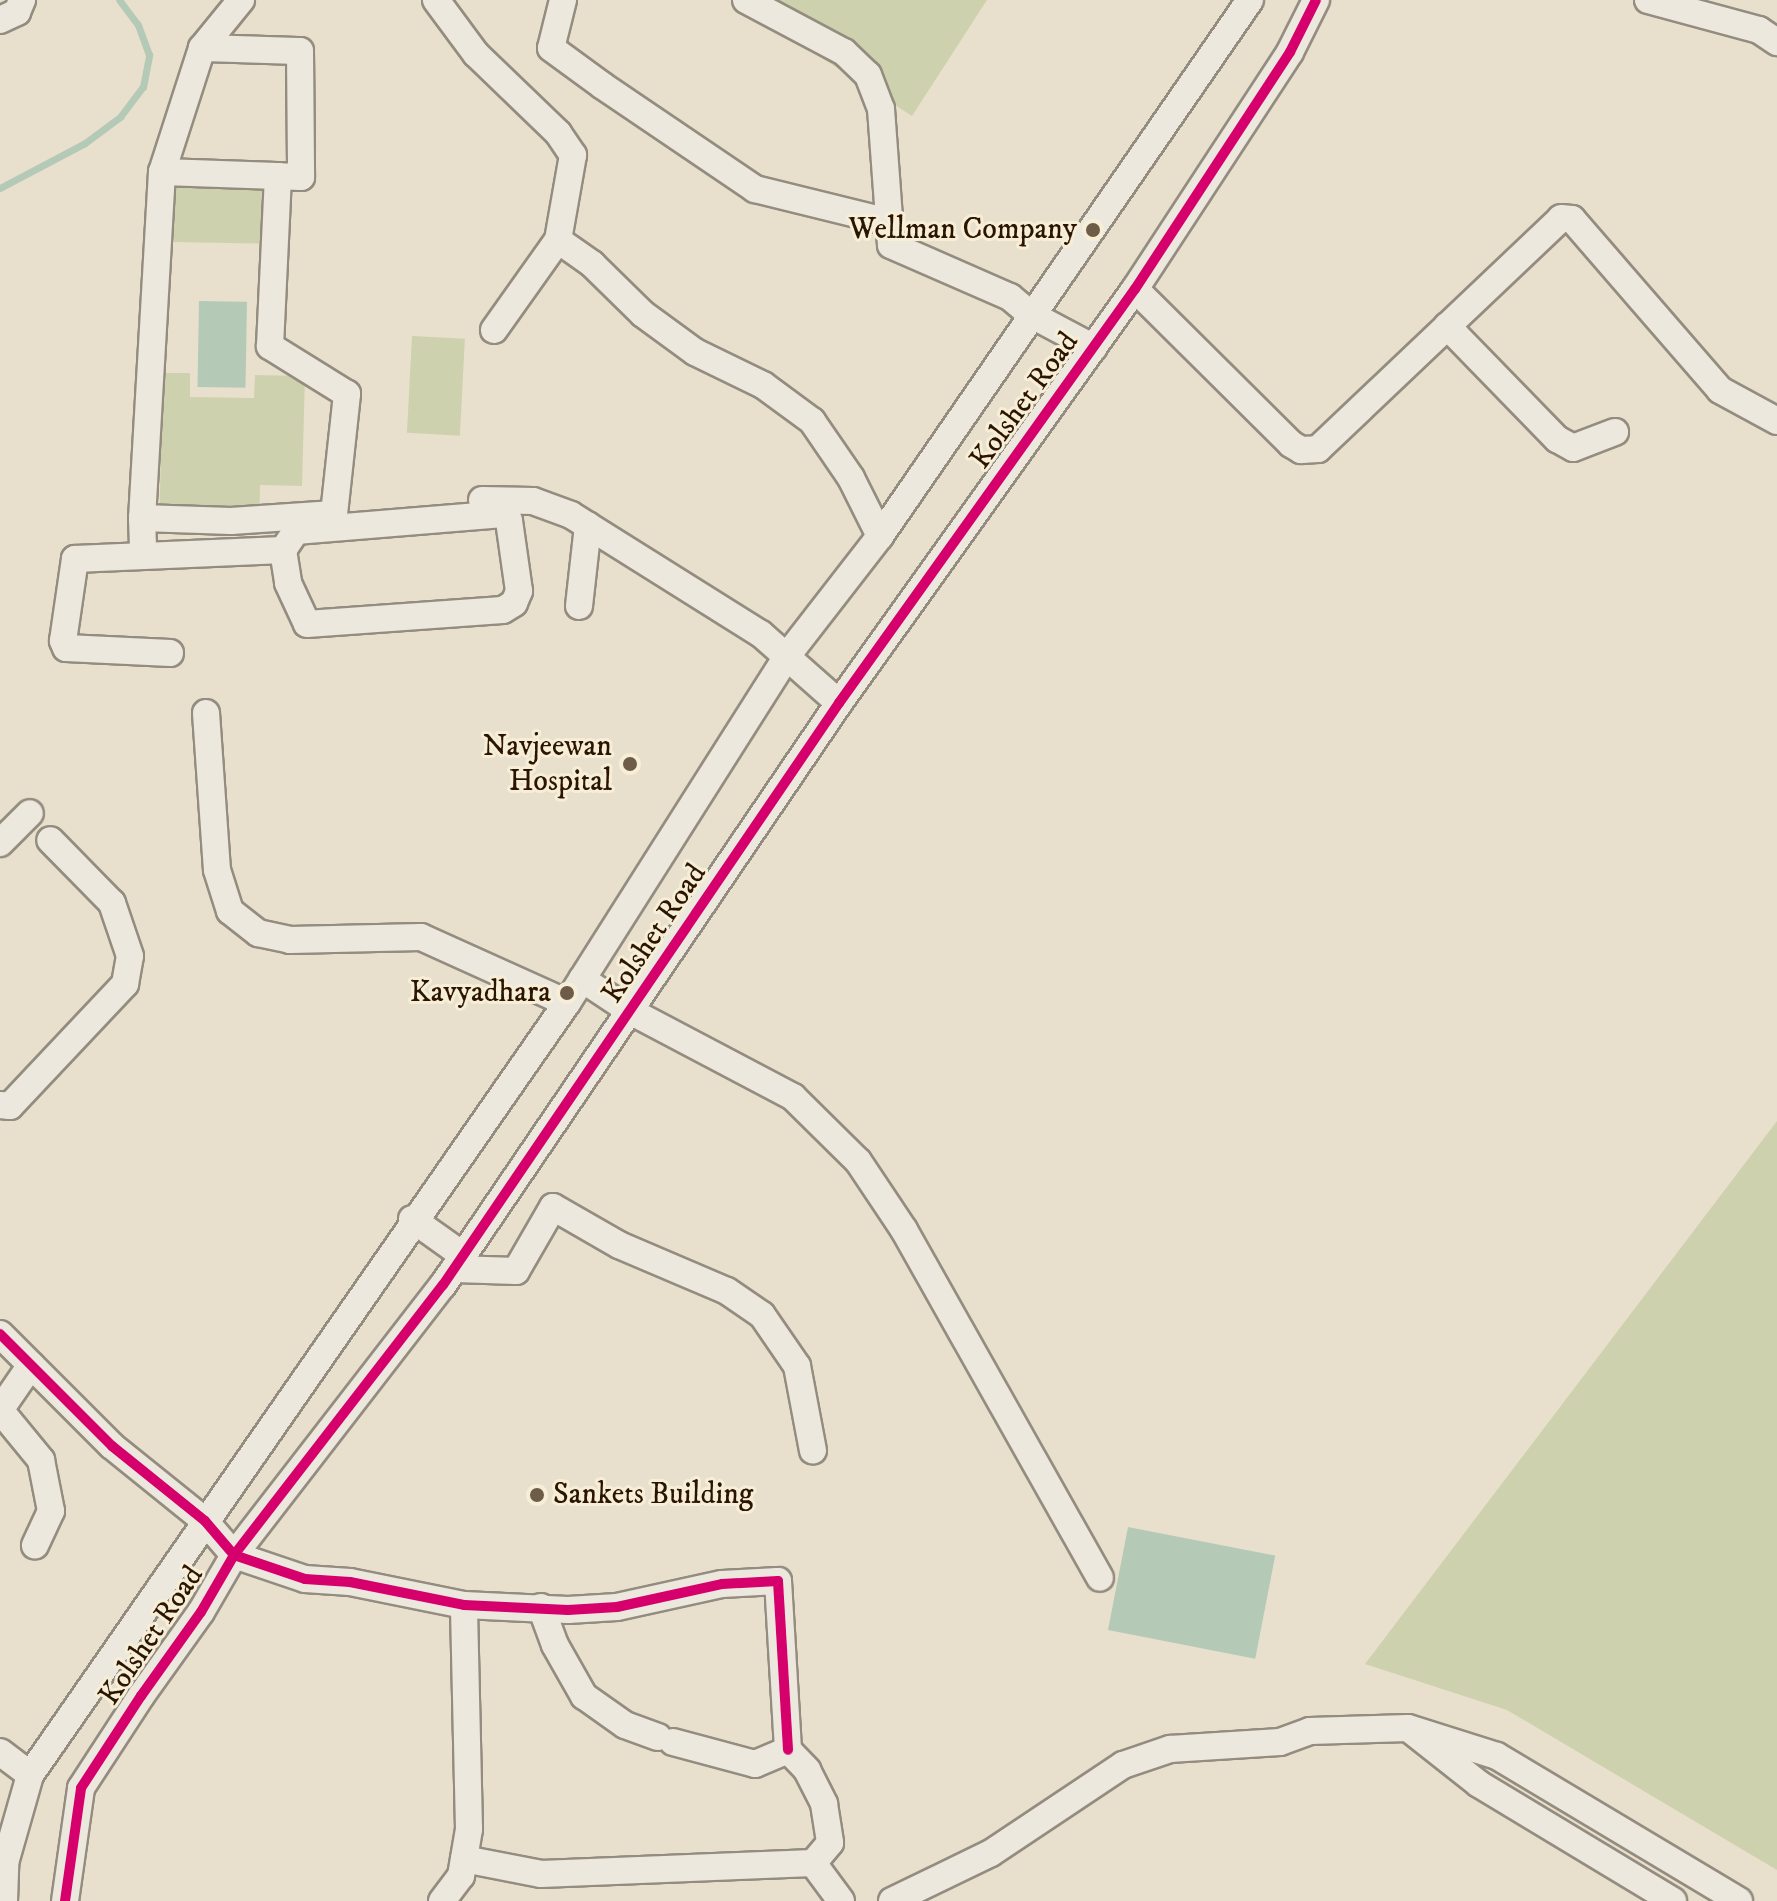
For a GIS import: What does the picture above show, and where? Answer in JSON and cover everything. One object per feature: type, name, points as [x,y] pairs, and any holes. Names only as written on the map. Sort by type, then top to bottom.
[{"type":"street","points":[[0,20],[17,12],[22,0]]},
{"type":"street","points":[[143,554],[142,518],[162,172],[202,48],[241,0]]},
{"type":"street","points":[[436,0],[476,54],[558,133],[573,155],[558,240],[494,330]]},
{"type":"street","points":[[563,0],[551,48],[755,189],[889,222]]},
{"type":"street","points":[[746,0],[844,52],[868,75],[881,109],[891,245],[1010,297],[1030,314],[1094,348]]},
{"type":"street","name":"Kolshet Road","points":[[4,1901],[5,1863],[30,1775],[412,1219],[567,1003],[787,656],[880,536],[1030,314],[1250,0]]},
{"type":"street","name":"Kolshet Road","points":[[65,1901],[81,1788],[234,1555],[459,1262],[632,1012],[839,703],[1135,289],[1290,52],[1316,0]]},
{"type":"street","points":[[1648,0],[1759,30],[1777,42]]},
{"type":"street","points":[[162,172],[301,177],[300,51],[202,48]]},
{"type":"street","points":[[278,176],[270,346],[347,394],[334,514]]},
{"type":"street","points":[[1135,289],[1301,450],[1318,449],[1561,218],[1572,219],[1720,390],[1777,421]]},
{"type":"street","points":[[558,240],[592,264],[643,314],[695,352],[763,385],[812,421],[851,478],[880,536]]},
{"type":"street","points":[[1447,326],[1557,439],[1573,448],[1615,432]]},
{"type":"street","points":[[142,518],[231,521],[493,498],[533,501],[588,526],[761,634],[839,703]]},
{"type":"street","points":[[503,514],[509,521],[519,591],[514,603],[503,610],[307,624],[288,583],[283,550],[296,531],[503,514]]},
{"type":"street","points":[[579,606],[588,526]]},
{"type":"street","points":[[170,653],[73,652],[63,641],[75,559],[283,550]]},
{"type":"street","points":[[206,713],[217,870],[230,911],[258,933],[290,940],[421,937],[567,1003]]},
{"type":"street","points":[[0,843],[30,813]]},
{"type":"street","points":[[0,1105],[10,1106],[125,984],[130,956],[112,903],[50,840]]},
{"type":"street","points":[[582,979],[632,1012],[793,1097],[858,1161],[904,1230],[994,1395],[1035,1455],[1100,1578]]},
{"type":"street","points":[[412,1219],[459,1262],[516,1271],[553,1207],[665,1268],[727,1291],[762,1315],[797,1366],[813,1451]]},
{"type":"street","points":[[0,1334],[112,1446],[205,1521],[234,1555],[305,1579],[350,1582],[464,1605],[541,1607],[617,1607],[722,1584],[778,1581],[788,1750],[807,1770],[824,1804],[830,1843],[813,1863],[541,1874],[464,1859]]},
{"type":"street","points":[[31,1365],[0,1410],[41,1460],[51,1511],[35,1545]]},
{"type":"street","points":[[442,1901],[461,1876],[464,1859],[469,1782],[464,1605]]},
{"type":"street","points":[[541,1607],[555,1645],[584,1696],[625,1725],[666,1740],[755,1764],[788,1750]]},
{"type":"street","points":[[892,1901],[991,1853],[1123,1765],[1170,1749],[1280,1742],[1310,1731],[1408,1728],[1497,1756],[1739,1901]]},
{"type":"street","points":[[1408,1728],[1479,1784],[1673,1901]]},
{"type":"street","points":[[0,1752],[30,1775]]},
{"type":"street","points":[[813,1863],[841,1901]]},
{"type":"shaded area","points":[[731,0],[987,0],[912,116]]},
{"type":"shaded area","points":[[173,184],[262,186],[261,244],[172,242]]},
{"type":"shaded area","points":[[199,301],[247,302],[245,388],[197,387]]},
{"type":"shaded area","points":[[412,336],[465,339],[460,436],[407,433]]},
{"type":"shaded area","points":[[163,373],[190,373],[190,397],[254,398],[255,375],[305,376],[302,486],[260,485],[259,531],[159,529]]},
{"type":"shaded area","points":[[1777,1121],[1777,1870],[1507,1710],[1365,1664]]},
{"type":"shaded area","points":[[1128,1527],[1275,1556],[1255,1659],[1108,1630]]},
{"type":"waterway","points":[[0,188],[85,143],[120,117],[143,87],[149,55],[138,25],[119,0]]},
{"type":"cycle path","points":[[65,1901],[81,1788],[141,1696],[201,1612],[234,1555],[443,1285],[839,703],[1135,289],[1290,52],[1316,0]]},
{"type":"cycle path","points":[[0,1334],[112,1446],[205,1521],[234,1555],[305,1579],[350,1582],[464,1605],[568,1610],[617,1607],[722,1584],[778,1581],[788,1750]]},
{"type":"place","name":"Wellman Company","points":[[1093,230]]},
{"type":"place","name":"Navjeewan Hospital","points":[[630,764]]},
{"type":"place","name":"Kavyadhara","points":[[567,993]]},
{"type":"place","name":"Sankets Building","points":[[537,1495]]}]
